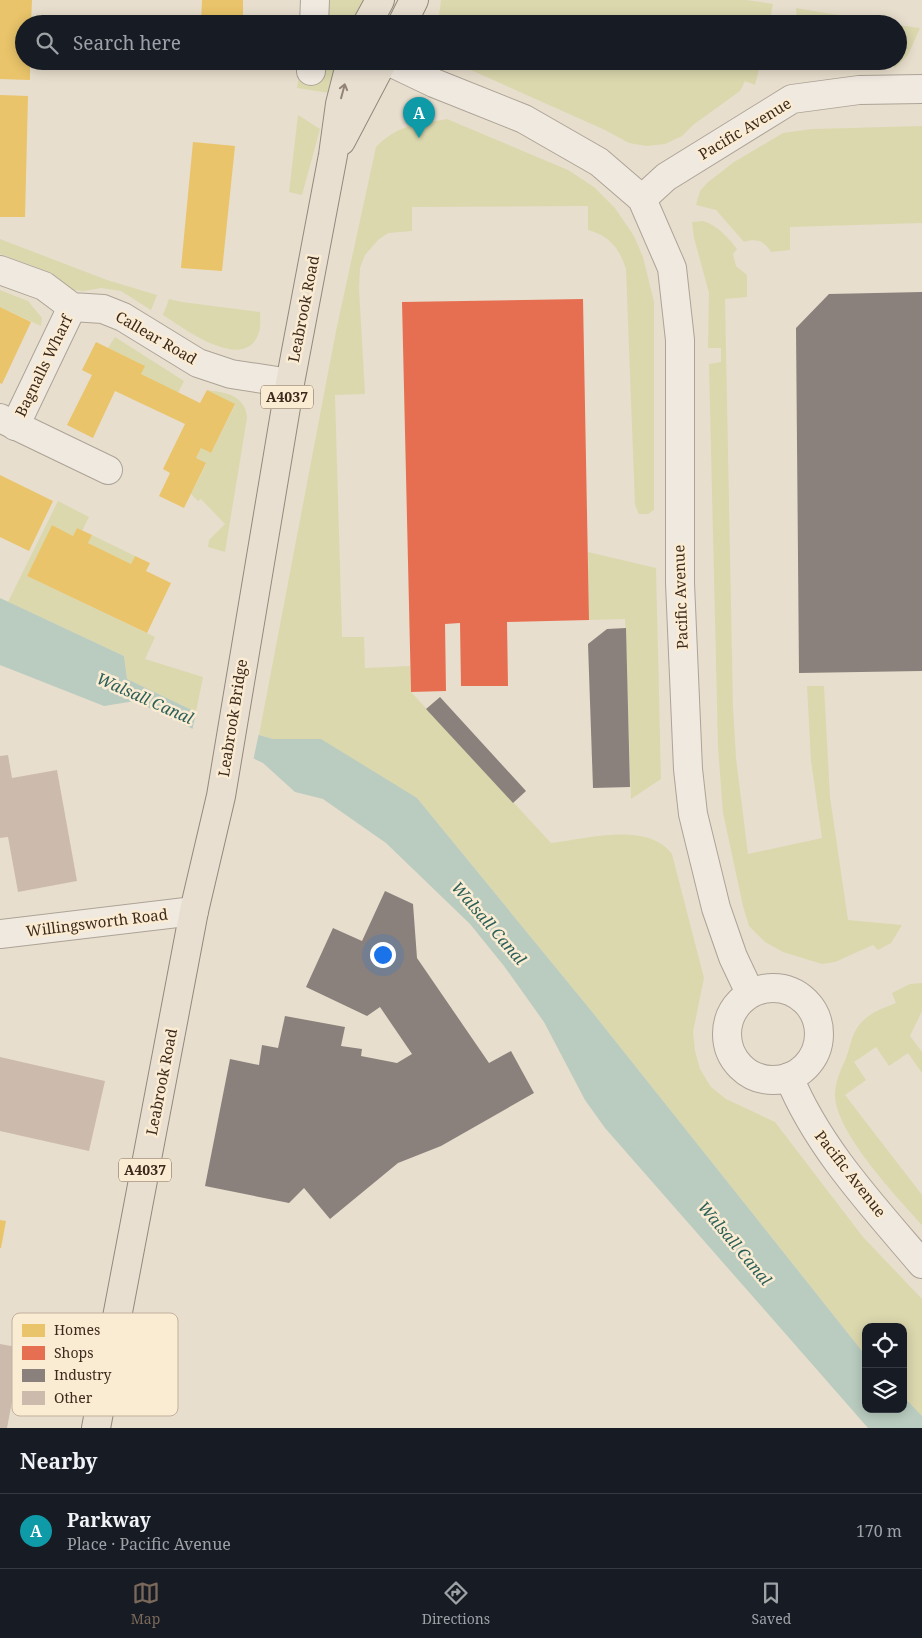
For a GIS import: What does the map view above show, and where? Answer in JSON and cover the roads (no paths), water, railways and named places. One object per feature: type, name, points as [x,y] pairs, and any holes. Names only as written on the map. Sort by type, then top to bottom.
[{"type":"main road","points":[[372,15],[380,0]]},
{"type":"main road","points":[[406,15],[414,0]]},
{"type":"main road","name":"Leabrook Road","points":[[246,640],[290,383],[333,155],[340,104],[349,70]]},
{"type":"main road","name":"Leabrook Road","points":[[333,155],[378,70]]},
{"type":"main road","name":"Leabrook Bridge","points":[[221,796],[246,640]]},
{"type":"main road","name":"Leabrook Road","points":[[118,1313],[194,911],[221,796]]},
{"type":"street","points":[[314,15],[315,0]]},
{"type":"street","name":"Pacific Avenue","points":[[407,70],[434,83],[524,119],[599,162],[642,199],[672,268],[680,340],[680,583],[688,769],[693,814],[716,908],[733,957],[750,993]]},
{"type":"street","name":"Pacific Avenue","points":[[642,199],[666,177],[792,99],[859,90],[922,89]]},
{"type":"street","points":[[0,270],[44,286],[72,307]]},
{"type":"street","name":"Callear Road","points":[[72,307],[103,309],[122,317],[198,363],[231,374],[290,383]]},
{"type":"street","name":"Bagnalls Wharf","points":[[72,307],[8,422],[108,470]]},
{"type":"street","name":"Willingsworth Road","points":[[0,934],[194,911]]},
{"type":"street","points":[[765,988],[781,988],[796,993],[808,1003],[816,1016],[819,1030],[818,1044],[813,1056],[805,1068],[788,1077],[780,1080],[766,1080],[753,1076],[741,1068],[732,1057],[727,1038],[729,1016],[738,1002],[750,993],[765,988]]},
{"type":"street","name":"Pacific Avenue","points":[[788,1077],[814,1129],[874,1207],[922,1264]]},
{"type":"water","name":"Walsall Canal","points":[[0,598],[124,656],[127,679],[196,712],[259,735],[273,739],[321,739],[417,798],[593,1013],[862,1351],[862,1413],[907,1413],[907,1400],[922,1416],[922,1428],[868,1428],[605,1128],[585,1100],[544,1022],[504,966],[470,924],[386,843],[323,799],[295,792],[263,763],[135,701],[104,706],[0,665]]},
{"type":"place","name":"Parkway","points":[[419,138]]}]
